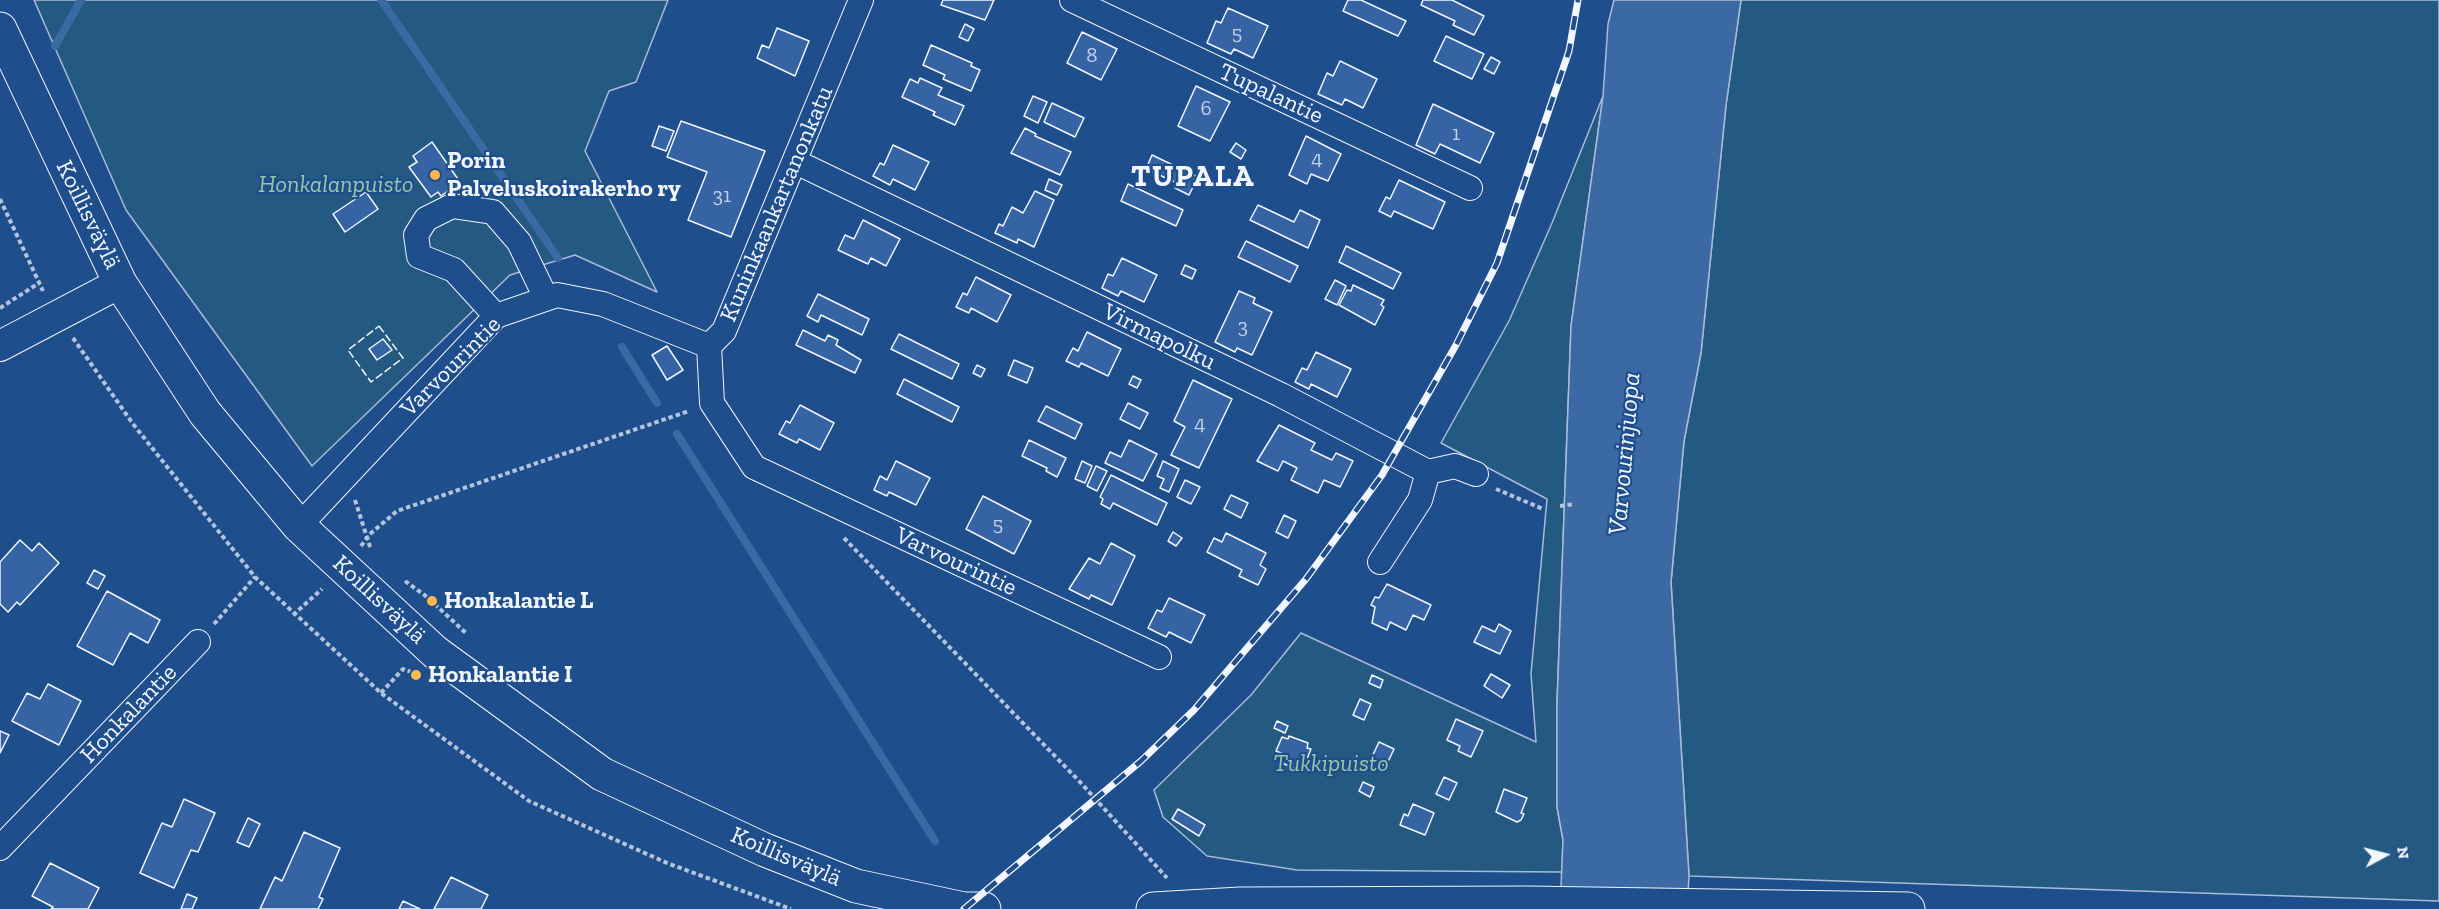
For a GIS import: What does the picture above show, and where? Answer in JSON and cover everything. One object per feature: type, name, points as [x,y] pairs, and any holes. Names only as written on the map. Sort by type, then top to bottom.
[{"type":"main road","name":"Koillisväylä","points":[[0,29],[120,284],[205,413],[298,526],[435,652],[602,774],[765,850],[856,886],[964,909],[984,909]]},
{"type":"main road","points":[[1162,908],[1240,904],[1528,903],[1908,909]]},
{"type":"street","name":"Kuninkaankartanonkatu","points":[[712,403],[709,346],[724,331],[796,162],[861,0]]},
{"type":"street","name":"Tupalantie","points":[[1072,0],[1470,188]]},
{"type":"street","name":"Virmapolku","points":[[796,162],[1281,395],[1428,472]]},
{"type":"street","points":[[496,316],[454,270],[419,256],[416,235],[426,219],[452,206],[493,212],[519,242],[546,298]]},
{"type":"street","points":[[0,346],[120,284]]},
{"type":"street","name":"Varvourintie","points":[[298,526],[496,316],[557,295],[603,304],[709,346]]},
{"type":"street","name":"Varvourintie","points":[[712,403],[754,466],[1159,657]]},
{"type":"street","points":[[1380,562],[1420,500],[1428,472],[1455,466],[1476,474]]},
{"type":"street","name":"Honkalantie","points":[[0,848],[198,642]]},
{"type":"path","points":[[0,308],[39,283]]},
{"type":"path","points":[[293,615],[345,568],[366,539],[397,511],[712,403]]},
{"type":"path","points":[[348,474],[366,539],[375,559]]},
{"type":"path","points":[[1476,474],[1493,488],[1543,509]]},
{"type":"path","points":[[1560,506],[1575,504]]},
{"type":"path","points":[[834,531],[1135,842],[1168,879],[1162,908]]},
{"type":"path","points":[[198,642],[255,577]]},
{"type":"path","points":[[401,578],[427,597],[467,634]]},
{"type":"path","points":[[381,693],[403,669],[416,675]]},
{"type":"green space","name":"Honkalanpuisto","points":[[34,0],[668,0],[636,82],[609,91],[585,151],[657,292],[575,255],[510,275],[312,466],[126,210]]},
{"type":"green space","points":[[1741,0],[2439,0],[2439,901],[1689,876],[1671,582],[1684,441],[1701,353],[1726,105]]},
{"type":"green space","name":"Tukkipuisto","points":[[1603,96],[1571,326],[1557,703],[1557,807],[1563,840],[1562,872],[1297,870],[1207,856],[1163,817],[1154,790],[1251,695],[1301,633],[1536,742],[1531,674],[1547,499],[1441,443],[1509,321],[1552,223]]},
{"type":"water","name":"Varvourinjuopa","points":[[1614,0],[1741,0],[1726,105],[1701,353],[1684,441],[1671,582],[1689,876],[1687,909],[1560,909],[1563,840],[1557,807],[1557,703],[1571,326],[1603,96],[1608,24]]},
{"type":"building","points":[[943,0],[994,0],[985,20],[941,5]]},
{"type":"building","points":[[1348,0],[1361,0],[1406,21],[1398,36],[1343,11]]},
{"type":"building","points":[[1423,0],[1452,0],[1484,16],[1474,35],[1453,25],[1455,21],[1421,5]]},
{"type":"building","points":[[1228,8],[1268,26],[1253,58],[1234,49],[1231,54],[1207,43],[1216,21],[1221,23]]},
{"type":"building","points":[[965,24],[974,29],[968,41],[959,37]]},
{"type":"building","points":[[777,28],[809,41],[795,76],[757,58],[762,45],[769,48]]},
{"type":"building","points":[[1082,32],[1117,49],[1101,80],[1067,63]]},
{"type":"building","points":[[1446,36],[1484,54],[1472,79],[1434,61]]},
{"type":"building","points":[[931,45],[972,63],[971,66],[980,70],[971,91],[943,79],[945,75],[923,65]]},
{"type":"building","points":[[1491,57],[1500,62],[1494,74],[1484,69]]},
{"type":"building","points":[[1340,61],[1377,79],[1363,108],[1345,99],[1342,105],[1318,94],[1327,73],[1333,76]]},
{"type":"building","points":[[920,78],[942,88],[938,95],[964,106],[955,125],[933,115],[935,112],[902,97],[910,79],[918,83]]},
{"type":"building","points":[[1196,86],[1230,102],[1210,141],[1178,126]]},
{"type":"building","points":[[1033,96],[1047,102],[1038,123],[1024,116]]},
{"type":"building","points":[[1052,103],[1084,118],[1075,137],[1044,122]]},
{"type":"building","points":[[1433,104],[1494,133],[1480,163],[1440,144],[1435,154],[1416,145]]},
{"type":"building","points":[[681,121],[765,151],[731,237],[688,220],[707,172],[667,157]]},
{"type":"building","points":[[659,126],[674,131],[666,151],[652,146]]},
{"type":"building","points":[[1025,128],[1036,134],[1035,136],[1071,152],[1060,175],[1011,153]]},
{"type":"building","points":[[1306,136],[1341,154],[1328,181],[1311,174],[1307,184],[1289,175]]},
{"type":"building","name":"Porin Palveluskoirakerho ry","points":[[432,142],[460,182],[441,196],[438,192],[431,197],[409,167],[417,162],[413,156]]},
{"type":"building","points":[[1236,143],[1246,150],[1241,159],[1230,152]]},
{"type":"building","points":[[893,145],[929,162],[915,190],[893,179],[890,185],[873,176],[880,163],[884,165]]},
{"type":"building","points":[[1152,155],[1198,177],[1189,195],[1175,188],[1177,183],[1146,169]]},
{"type":"building","points":[[1049,179],[1062,185],[1057,195],[1045,190]]},
{"type":"building","points":[[1399,180],[1445,202],[1433,229],[1394,211],[1391,217],[1379,211],[1386,197],[1390,199]]},
{"type":"building","points":[[1128,184],[1183,210],[1176,226],[1121,201]]},
{"type":"building","points":[[1035,191],[1054,200],[1034,247],[1018,239],[1017,243],[995,233],[999,224],[1003,226],[1012,207],[1023,213]]},
{"type":"building","points":[[366,192],[378,209],[345,232],[333,214]]},
{"type":"building","points":[[1258,205],[1294,222],[1300,210],[1320,220],[1308,248],[1250,220]]},
{"type":"building","points":[[863,220],[900,239],[886,266],[871,258],[868,264],[838,250],[845,235],[854,239]]},
{"type":"building","points":[[1246,241],[1298,266],[1290,282],[1238,257]]},
{"type":"building","points":[[1346,246],[1401,273],[1393,289],[1339,262]]},
{"type":"building","points":[[1122,258],[1157,275],[1144,302],[1121,291],[1118,296],[1102,288],[1108,274],[1113,276]]},
{"type":"building","points":[[1185,265],[1196,270],[1192,279],[1181,274]]},
{"type":"building","points":[[976,277],[1011,295],[997,322],[971,308],[969,313],[956,307],[963,293],[967,295]]},
{"type":"building","points":[[1335,280],[1346,286],[1337,305],[1325,299]]},
{"type":"building","points":[[1353,285],[1384,300],[1381,305],[1384,307],[1375,325],[1339,305],[1347,290],[1351,291]]},
{"type":"building","points":[[1239,291],[1255,298],[1253,303],[1272,312],[1252,355],[1237,348],[1235,352],[1215,342]]},
{"type":"building","points":[[818,294],[869,319],[862,335],[821,315],[818,322],[807,316]]},
{"type":"building","points":[[803,330],[825,341],[828,335],[838,340],[836,345],[861,360],[855,373],[796,345]]},
{"type":"building","points":[[1087,332],[1121,349],[1108,376],[1081,363],[1079,367],[1066,361],[1073,348],[1078,351]]},
{"type":"building","points":[[899,334],[959,364],[952,379],[891,349]]},
{"type":"building","points":[[383,339],[392,350],[377,360],[369,349]]},
{"type":"building","points":[[667,346],[683,370],[667,380],[652,355]]},
{"type":"building","points":[[1316,352],[1351,369],[1337,397],[1311,384],[1309,389],[1295,382],[1302,368],[1307,370]]},
{"type":"building","points":[[1014,360],[1033,368],[1027,383],[1008,375]]},
{"type":"building","points":[[977,365],[985,369],[981,377],[973,373]]},
{"type":"building","points":[[1133,376],[1141,380],[1137,388],[1129,384]]},
{"type":"building","points":[[904,379],[959,407],[952,422],[897,394]]},
{"type":"building","points":[[1193,380],[1232,399],[1199,468],[1171,455],[1185,427],[1174,421]]},
{"type":"building","points":[[1128,403],[1148,413],[1140,429],[1120,419]]},
{"type":"building","points":[[800,405],[834,423],[820,450],[799,439],[797,443],[779,434],[786,421],[790,423]]},
{"type":"building","points":[[1046,406],[1082,424],[1075,439],[1038,421]]},
{"type":"building","points":[[1279,425],[1315,443],[1311,450],[1332,460],[1336,453],[1353,461],[1340,487],[1324,480],[1318,493],[1291,480],[1297,468],[1283,461],[1278,471],[1257,461]]},
{"type":"building","points":[[1029,440],[1066,458],[1057,477],[1046,471],[1047,468],[1022,456]]},
{"type":"building","points":[[1129,440],[1157,454],[1143,481],[1105,463],[1110,452],[1121,457]]},
{"type":"building","points":[[896,461],[930,478],[916,505],[889,492],[887,496],[874,490],[880,476],[887,480]]},
{"type":"building","points":[[1082,461],[1092,466],[1085,483],[1075,479]]},
{"type":"building","points":[[1163,461],[1179,469],[1169,492],[1160,488],[1164,479],[1157,476]]},
{"type":"building","points":[[1096,466],[1107,471],[1097,491],[1087,486]]},
{"type":"building","points":[[1111,475],[1167,503],[1157,525],[1113,503],[1110,509],[1101,504],[1103,499],[1100,497]]},
{"type":"building","points":[[1185,480],[1200,487],[1191,504],[1177,497]]},
{"type":"building","points":[[1231,495],[1248,503],[1241,518],[1224,509]]},
{"type":"building","points":[[983,496],[1031,521],[1014,554],[966,529]]},
{"type":"building","points":[[1284,515],[1296,521],[1288,538],[1276,532]]},
{"type":"building","points":[[1173,532],[1182,538],[1176,546],[1168,541]]},
{"type":"building","points":[[1226,533],[1266,553],[1260,565],[1266,569],[1258,585],[1239,576],[1242,570],[1207,552],[1214,538],[1222,542]]},
{"type":"building","points":[[20,540],[32,551],[39,543],[59,563],[20,605],[17,602],[8,612],[0,604],[0,562]]},
{"type":"building","points":[[1111,543],[1135,556],[1112,605],[1091,595],[1089,599],[1069,589],[1089,558],[1100,564]]},
{"type":"building","points":[[94,570],[105,576],[98,589],[87,583]]},
{"type":"building","points":[[1387,584],[1431,605],[1424,620],[1413,615],[1406,630],[1390,622],[1387,630],[1372,623],[1375,607],[1371,605],[1375,597],[1379,598]]},
{"type":"building","points":[[107,591],[160,620],[148,643],[130,633],[113,665],[77,646]]},
{"type":"building","points":[[1169,598],[1205,615],[1191,643],[1169,632],[1166,637],[1148,628],[1157,610],[1162,612]]},
{"type":"building","points":[[1499,624],[1511,631],[1500,654],[1474,642],[1482,626],[1495,632]]},
{"type":"building","points":[[1491,674],[1510,685],[1502,698],[1484,686]]},
{"type":"building","points":[[1372,675],[1383,680],[1380,688],[1369,683]]},
{"type":"building","points":[[48,684],[81,701],[59,745],[12,721],[27,693],[40,699]]},
{"type":"building","points":[[1360,699],[1371,704],[1364,720],[1353,715]]},
{"type":"building","points":[[1456,719],[1483,731],[1471,757],[1458,751],[1460,746],[1447,740]]},
{"type":"building","points":[[1277,721],[1288,726],[1285,733],[1274,728]]},
{"type":"building","points":[[0,731],[9,735],[0,753]]},
{"type":"building","points":[[1289,736],[1308,743],[1307,748],[1311,749],[1305,764],[1300,761],[1297,769],[1279,762],[1283,754],[1276,751],[1282,737],[1288,739]]},
{"type":"building","points":[[1379,742],[1394,749],[1386,766],[1371,759]]},
{"type":"building","points":[[1444,777],[1457,783],[1449,800],[1436,794]]},
{"type":"building","points":[[1363,782],[1374,787],[1370,797],[1359,791]]},
{"type":"building","points":[[1504,789],[1527,798],[1521,813],[1524,814],[1517,822],[1496,812]]},
{"type":"building","points":[[184,799],[215,813],[198,852],[191,850],[174,888],[140,873],[162,823],[172,827]]},
{"type":"building","points":[[1413,804],[1434,813],[1425,835],[1400,825],[1404,814],[1408,816]]},
{"type":"building","points":[[1178,809],[1205,825],[1199,836],[1172,819]]},
{"type":"building","points":[[248,818],[260,824],[249,847],[237,842]]},
{"type":"building","points":[[304,832],[340,848],[319,897],[323,899],[318,909],[260,909],[275,877],[282,881]]},
{"type":"building","points":[[50,863],[99,888],[88,909],[51,909],[53,907],[32,896]]},
{"type":"building","points":[[451,877],[488,895],[481,909],[434,909]]},
{"type":"building","points":[[187,894],[197,898],[192,909],[181,909]]},
{"type":"building","points":[[403,901],[420,909],[399,909]]},
{"type":"waterway","points":[[55,46],[81,0]]},
{"type":"waterway","points":[[381,0],[558,258]]},
{"type":"waterway","points":[[622,347],[657,403]]},
{"type":"waterway","points":[[677,434],[935,841]]},
{"type":"railway","points":[[964,909],[1141,761],[1194,710],[1306,579],[1382,475],[1456,345],[1497,263],[1569,51],[1578,0]]},
{"type":"fence","points":[[379,326],[403,358],[371,382],[348,350],[379,326]]},
{"type":"place","name":"Porin Palveluskoirakerho ry","points":[[435,175]]},
{"type":"place","name":"Honkalantie L","points":[[432,601]]},
{"type":"place","name":"Honkalantie I","points":[[416,675]]},
{"type":"district","name":"TUPALA","points":[[1193,177]]}]
